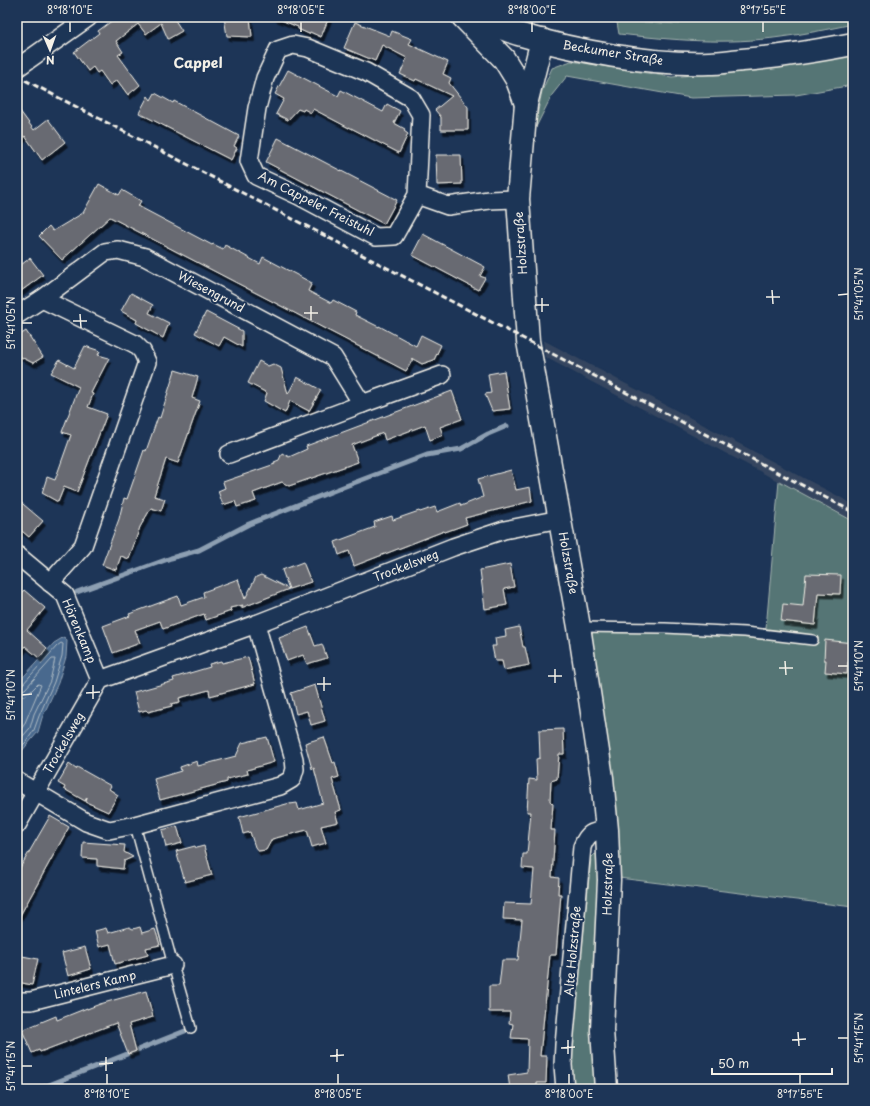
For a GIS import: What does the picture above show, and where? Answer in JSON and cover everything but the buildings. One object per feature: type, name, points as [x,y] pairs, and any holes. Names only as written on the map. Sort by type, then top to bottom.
[{"type":"main road","points":[[464,17],[504,59],[517,80],[526,104]]},
{"type":"main road","name":"Beckumer Straße","points":[[473,17],[517,33],[542,40],[619,56],[672,63],[710,63],[812,52],[853,44]]},
{"type":"main road","name":"Holzstraße","points":[[542,40],[526,104],[518,199],[528,341],[579,627],[602,778],[607,830],[609,880],[602,1030],[606,1089]]},
{"type":"street","points":[[17,68],[89,17]]},
{"type":"street","name":"Am Cappeler Freistuhl","points":[[293,45],[308,48],[366,72],[411,98],[421,115],[417,195],[394,236],[376,237],[299,196],[256,176],[249,161],[257,108],[265,78],[278,50],[293,45]]},
{"type":"street","points":[[417,195],[448,206],[489,200],[518,199]]},
{"type":"street","name":"Wiesengrund","points":[[17,315],[42,299],[105,252],[118,250],[145,257],[333,356],[362,404]]},
{"type":"street","points":[[42,299],[136,344],[142,351],[147,362],[83,546],[50,583]]},
{"type":"street","points":[[229,454],[442,375]]},
{"type":"street","name":"Trockelsweg","points":[[17,825],[100,680],[256,624],[475,540],[504,530],[560,519]]},
{"type":"street","name":"Hörenkamp","points":[[17,555],[65,595],[100,680]]},
{"type":"street","points":[[17,781],[86,822],[109,830],[135,825],[280,786],[292,779],[295,769],[294,759],[256,624]]},
{"type":"street","name":"Alte Holzstraße","points":[[565,1089],[563,1065],[564,1045],[582,847],[586,836],[593,832],[607,830]]},
{"type":"street","name":"Lintelers Kamp","points":[[17,1001],[31,1001],[173,965]]},
{"type":"lane","points":[[579,627],[665,628],[745,632],[813,640]]},
{"type":"lane","points":[[135,825],[191,1028]]},
{"type":"shaded area","points":[[543,340],[853,504],[853,521],[545,357]]},
{"type":"green space","points":[[616,17],[627,21],[680,24],[680,17],[853,17],[853,24],[826,30],[761,39],[740,41],[700,41],[619,34]]},
{"type":"green space","points":[[853,53],[853,85],[796,95],[691,98],[567,76],[552,95],[534,131],[542,91],[552,68],[571,61],[672,77],[796,65]]},
{"type":"green space","points":[[779,481],[853,521],[853,907],[619,878],[589,632],[699,634],[765,640]]},
{"type":"green space","points":[[595,854],[600,857],[592,1028],[594,1089],[572,1089],[570,1066],[591,858]]},
{"type":"water","points":[[64,637],[67,641],[66,657],[58,683],[42,718],[38,732],[21,752],[17,753],[17,684],[54,643]]},
{"type":"waterway","points":[[77,592],[171,558],[199,550],[249,524],[427,455],[461,449],[488,434],[507,426]]},
{"type":"waterway","points":[[39,1089],[185,1031]]},
{"type":"railway","points":[[17,76],[528,341],[853,512]]},
{"type":"district","name":"Cappel","points":[[198,63]]}]
